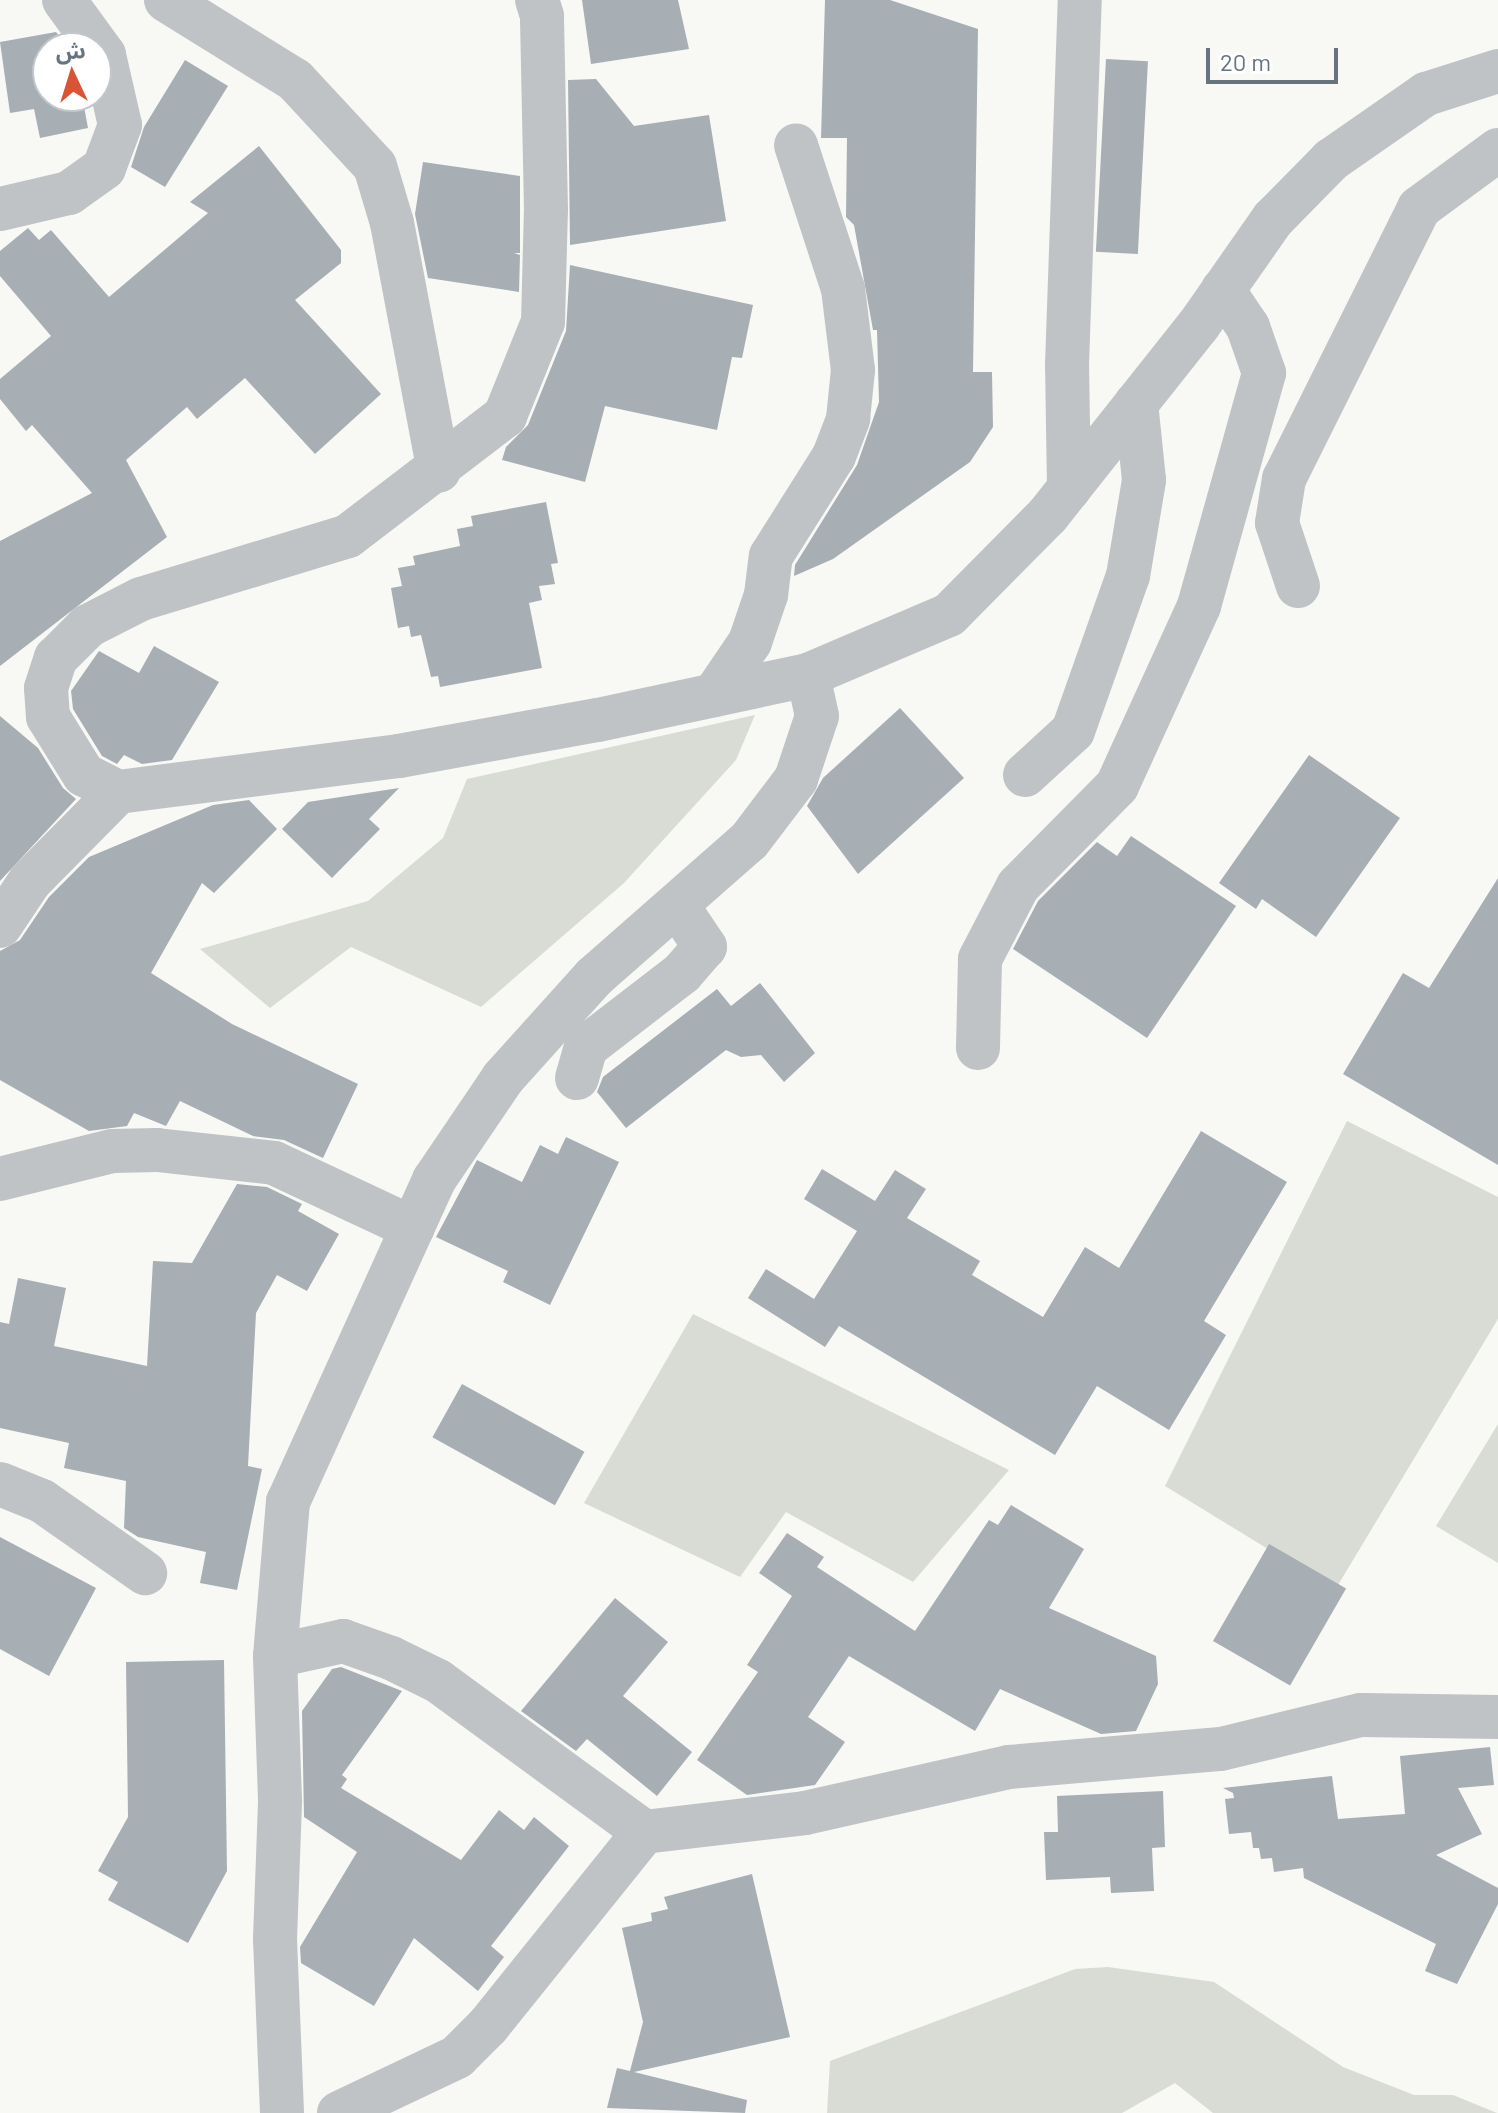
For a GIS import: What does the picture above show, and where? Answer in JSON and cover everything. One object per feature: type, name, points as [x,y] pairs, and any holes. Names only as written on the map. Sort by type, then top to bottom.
[{"type":"street","points":[[0,209],[28,206],[81,185],[104,168],[120,125],[104,55],[64,0]]},
{"type":"street","points":[[166,0],[295,80],[375,166],[392,223],[439,471]]},
{"type":"street","points":[[537,0],[545,195],[543,322],[505,416],[439,471],[348,536],[141,599],[88,626],[56,658],[46,688],[48,717],[84,775],[118,792],[399,756],[808,675],[949,615],[1069,489],[1223,290],[1273,219],[1331,160],[1426,94],[1498,71]]},
{"type":"street","points":[[1069,489],[1067,365],[1080,0]]},
{"type":"street","points":[[714,695],[750,642],[766,595],[771,556],[834,456],[848,419],[853,370],[843,289],[796,145]]},
{"type":"street","points":[[1298,586],[1277,523],[1284,479],[1419,208],[1498,150]]},
{"type":"street","points":[[978,1048],[980,959],[1018,886],[1117,786],[1199,606],[1264,373],[1248,327],[1223,290]]},
{"type":"street","points":[[1025,775],[1073,731],[1128,576],[1144,480],[1136,403]]},
{"type":"street","points":[[282,2113],[275,1939],[280,1800],[275,1656],[288,1502],[434,1180],[503,1078],[594,977],[749,841],[796,779],[817,716],[808,675]]},
{"type":"street","points":[[0,926],[30,881],[118,792]]},
{"type":"street","points":[[577,1078],[586,1047],[682,973],[705,947],[677,905]]},
{"type":"street","points":[[0,1179],[112,1151],[157,1150],[259,1161],[329,1186],[413,1228]]},
{"type":"street","points":[[0,1484],[42,1501],[145,1573]]},
{"type":"street","points":[[275,1656],[343,1641],[438,1681],[644,1832],[805,1813],[1009,1767],[1221,1749],[1361,1715],[1498,1717]]},
{"type":"street","points":[[339,2113],[457,2057],[488,2026],[644,1832]]},
{"type":"shaded area","points":[[755,715],[736,760],[624,883],[481,1007],[351,947],[270,1008],[200,949],[368,901],[443,838],[467,779]]},
{"type":"shaded area","points":[[1347,1121],[1498,1197],[1498,1319],[1335,1590],[1165,1486]]},
{"type":"shaded area","points":[[693,1314],[1009,1470],[913,1582],[786,1512],[740,1577],[584,1503]]},
{"type":"shaded area","points":[[1498,1424],[1498,1563],[1436,1526]]},
{"type":"shaded area","points":[[1108,1967],[1214,1982],[1343,2067],[1414,2095],[1453,2095],[1497,2113],[1213,2113],[1175,2083],[1122,2113],[827,2113],[830,2061],[1075,1969]]},
{"type":"building","points":[[582,0],[678,0],[689,49],[591,64]]},
{"type":"building","points":[[825,0],[890,0],[978,29],[973,372],[992,372],[993,427],[970,462],[833,559],[794,576],[795,565],[857,465],[879,402],[877,330],[873,330],[854,225],[846,217],[847,138],[821,138]]},
{"type":"building","points":[[32,36],[32,109],[10,113],[0,42]]},
{"type":"building","points":[[1106,59],[1148,61],[1138,254],[1096,252]]},
{"type":"building","points":[[185,60],[228,86],[165,187],[131,167],[144,127]]},
{"type":"building","points":[[596,79],[634,126],[709,115],[726,221],[570,245],[568,80]]},
{"type":"building","points":[[35,112],[85,112],[88,128],[40,138]]},
{"type":"building","points":[[259,146],[341,250],[341,263],[295,300],[381,394],[315,454],[245,378],[197,419],[187,407],[126,460],[167,537],[0,666],[0,541],[92,493],[32,425],[26,431],[0,399],[0,379],[51,336],[0,276],[0,251],[28,228],[39,240],[51,230],[109,297],[208,213],[190,202]]},
{"type":"building","points":[[423,162],[520,176],[520,253],[514,253],[520,255],[519,292],[428,278],[415,214]]},
{"type":"building","points":[[570,265],[753,305],[742,358],[732,357],[717,430],[605,406],[585,482],[502,460],[506,447],[528,425],[566,331]]},
{"type":"building","points":[[546,502],[558,563],[551,564],[555,584],[539,586],[542,600],[529,603],[542,668],[440,687],[438,676],[431,677],[421,635],[411,637],[409,626],[398,628],[391,588],[402,586],[398,568],[415,565],[413,556],[460,546],[457,529],[473,526],[471,516]]},
{"type":"building","points":[[154,646],[219,682],[172,760],[142,764],[124,755],[117,764],[102,756],[73,709],[71,691],[99,651],[139,673]]},
{"type":"building","points":[[900,708],[964,778],[858,874],[807,806],[823,778]]},
{"type":"building","points":[[0,716],[38,748],[63,788],[76,799],[0,881]]},
{"type":"building","points":[[1309,755],[1400,818],[1316,937],[1262,899],[1256,909],[1219,883]]},
{"type":"building","points":[[399,788],[369,819],[380,829],[332,878],[282,829],[308,802]]},
{"type":"building","points":[[249,800],[277,829],[214,893],[202,883],[151,973],[232,1024],[358,1084],[323,1158],[284,1140],[253,1136],[180,1101],[166,1126],[134,1113],[127,1126],[89,1131],[0,1080],[0,951],[20,940],[49,897],[89,857],[213,805]]},
{"type":"building","points":[[1131,836],[1236,906],[1147,1038],[1013,949],[1038,901],[1097,842],[1117,856]]},
{"type":"building","points":[[1498,878],[1498,1165],[1343,1074],[1403,973],[1429,988]]},
{"type":"building","points":[[760,983],[815,1053],[784,1082],[761,1055],[741,1057],[726,1050],[626,1128],[597,1092],[603,1077],[717,989],[731,1006]]},
{"type":"building","points":[[1201,1131],[1287,1182],[1204,1321],[1226,1335],[1169,1430],[1097,1386],[1055,1455],[839,1326],[825,1347],[748,1298],[766,1269],[814,1299],[857,1231],[804,1199],[822,1169],[875,1201],[895,1170],[926,1189],[907,1218],[980,1261],[972,1275],[1043,1317],[1085,1247],[1119,1268]]},
{"type":"building","points":[[566,1137],[619,1162],[550,1305],[503,1282],[508,1271],[436,1237],[477,1160],[522,1182],[540,1145],[558,1154]]},
{"type":"building","points":[[237,1184],[267,1187],[302,1204],[298,1211],[339,1234],[307,1291],[277,1275],[256,1313],[248,1466],[262,1469],[237,1590],[200,1583],[206,1552],[138,1537],[124,1528],[126,1481],[64,1468],[69,1443],[0,1428],[0,1322],[9,1324],[18,1278],[66,1288],[54,1346],[147,1366],[153,1261],[192,1263]]},
{"type":"building","points":[[462,1384],[584,1452],[555,1505],[432,1437]]},
{"type":"building","points":[[1011,1505],[1084,1549],[1049,1608],[1156,1656],[1158,1684],[1136,1731],[1101,1734],[1000,1689],[975,1731],[849,1656],[808,1717],[845,1742],[815,1785],[747,1795],[697,1760],[758,1672],[747,1665],[792,1596],[759,1573],[787,1533],[824,1557],[817,1567],[915,1631],[989,1520],[998,1525]]},
{"type":"building","points":[[0,1537],[96,1588],[49,1676],[0,1649]]},
{"type":"building","points":[[1269,1544],[1346,1588],[1290,1685],[1213,1641]]},
{"type":"building","points":[[615,1598],[668,1642],[623,1696],[692,1752],[657,1796],[587,1739],[576,1751],[521,1711]]},
{"type":"building","points":[[224,1660],[227,1871],[188,1943],[108,1900],[118,1882],[98,1871],[128,1817],[126,1662]]},
{"type":"building","points":[[341,1667],[402,1691],[342,1775],[347,1779],[341,1788],[461,1860],[499,1810],[524,1830],[534,1817],[569,1846],[491,1946],[504,1957],[478,1991],[414,1938],[374,2006],[301,1963],[300,1947],[357,1852],[304,1817],[302,1711],[332,1669]]},
{"type":"building","points":[[1490,1747],[1494,1785],[1458,1788],[1482,1834],[1436,1855],[1498,1888],[1498,1904],[1457,1984],[1425,1971],[1436,1944],[1304,1878],[1303,1868],[1274,1872],[1272,1858],[1261,1859],[1259,1848],[1253,1848],[1251,1832],[1229,1834],[1225,1799],[1234,1798],[1233,1793],[1223,1788],[1332,1776],[1338,1819],[1405,1814],[1400,1756]]},
{"type":"building","points":[[1163,1791],[1165,1847],[1152,1848],[1154,1891],[1111,1893],[1110,1877],[1046,1880],[1044,1832],[1058,1832],[1057,1796]]},
{"type":"building","points":[[752,1874],[790,2037],[634,2072],[747,2100],[745,2113],[607,2108],[617,2068],[630,2071],[643,2022],[622,1928],[652,1921],[651,1913],[668,1909],[664,1897]]}]
